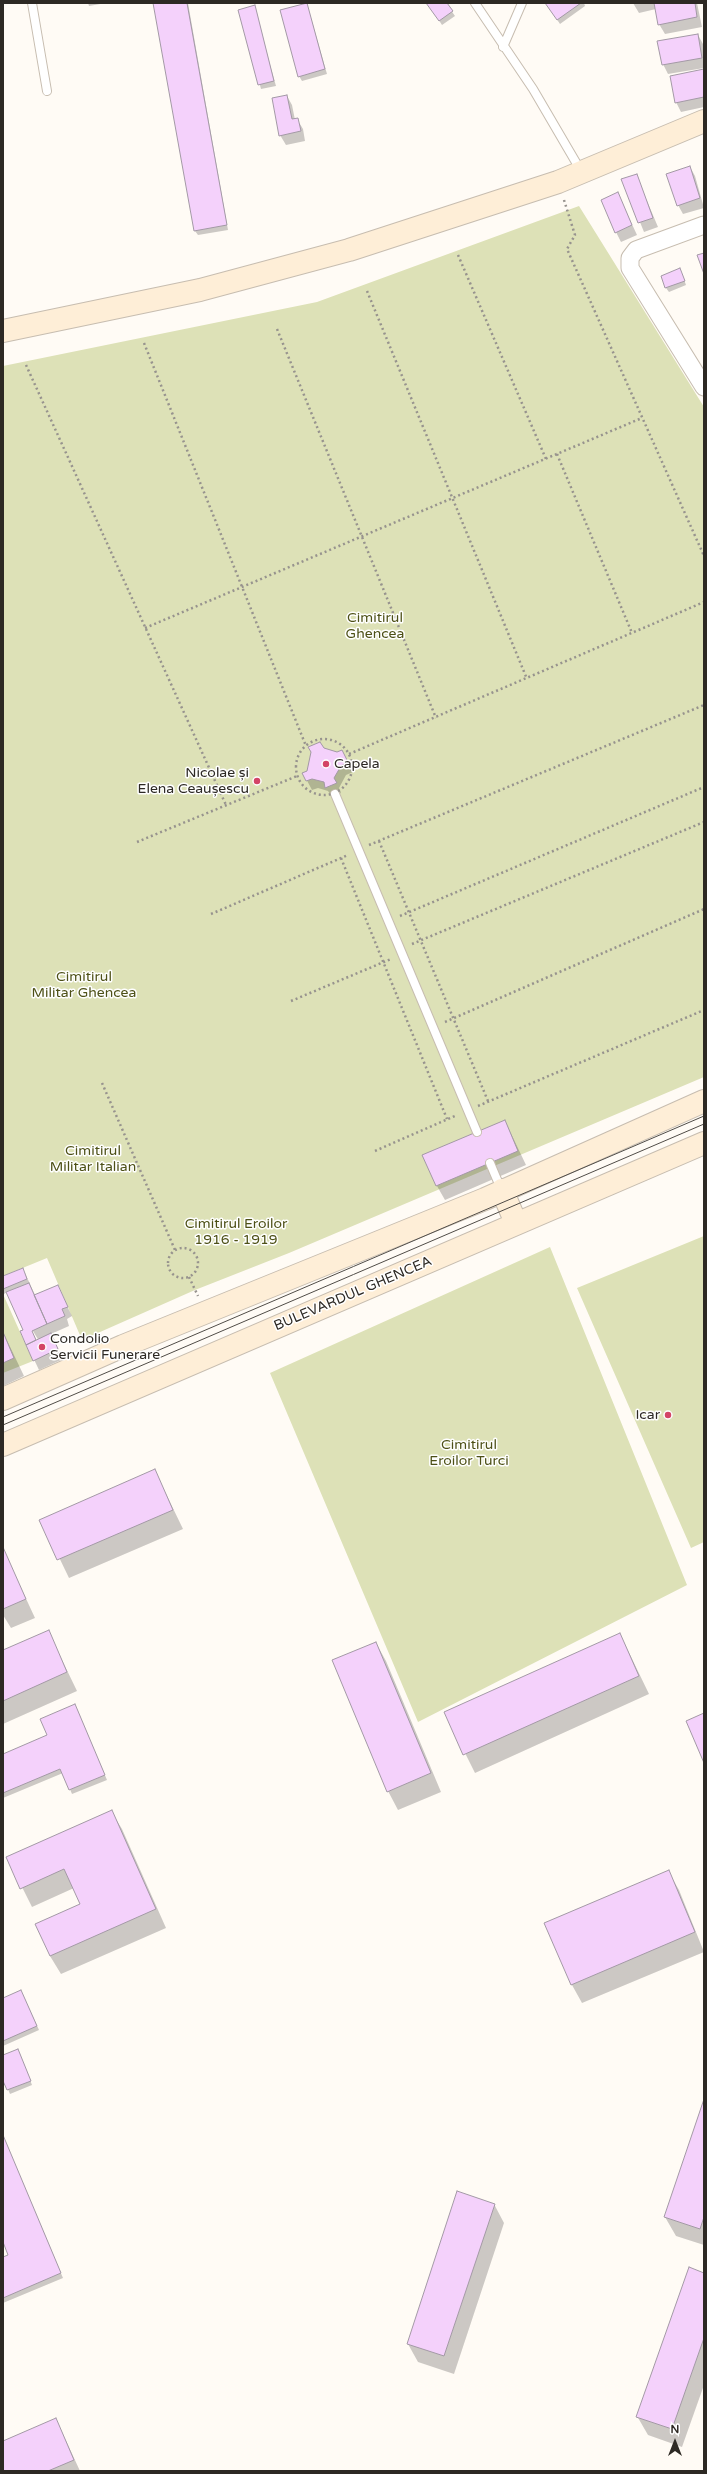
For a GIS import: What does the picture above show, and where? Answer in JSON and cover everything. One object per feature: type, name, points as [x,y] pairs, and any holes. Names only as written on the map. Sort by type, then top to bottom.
[{"type":"main road","points":[[3,331],[200,290],[277,271],[558,182],[704,121]]},
{"type":"main road","points":[[3,1399],[123,1346],[502,1190],[704,1101]]},
{"type":"main road","name":"BULEVARDUL GHENCEA","points":[[3,1445],[704,1143]]},
{"type":"main road","points":[[502,1190],[516,1223]]},
{"type":"street","points":[[704,225],[636,250],[630,258],[630,268],[704,386]]},
{"type":"lane","points":[[32,3],[47,91]]},
{"type":"lane","points":[[475,3],[533,89],[582,172]]},
{"type":"lane","points":[[503,46],[522,3]]},
{"type":"lane","points":[[335,794],[477,1132]]},
{"type":"lane","points":[[490,1163],[502,1190]]},
{"type":"path","points":[[558,182],[575,235],[567,249],[704,556]]},
{"type":"path","points":[[458,255],[546,459]]},
{"type":"path","points":[[367,291],[527,678]]},
{"type":"path","points":[[277,329],[436,718]]},
{"type":"path","points":[[144,343],[306,746]]},
{"type":"path","points":[[26,365],[226,805]]},
{"type":"path","points":[[146,628],[642,418]]},
{"type":"path","points":[[557,454],[632,633]]},
{"type":"path","points":[[349,754],[704,602]]},
{"type":"path","points":[[211,914],[379,841],[704,705]]},
{"type":"path","points":[[327,739],[344,747],[349,754],[352,773],[343,788],[335,794],[326,796],[308,791],[297,776],[297,757],[306,746],[318,740],[327,739]]},
{"type":"path","points":[[137,842],[297,776]]},
{"type":"path","points":[[388,921],[704,787]]},
{"type":"path","points":[[290,1001],[383,962],[421,941],[704,822]]},
{"type":"path","points":[[379,841],[488,1101]]},
{"type":"path","points":[[341,858],[447,1119]]},
{"type":"path","points":[[433,1027],[704,909]]},
{"type":"path","points":[[375,1151],[488,1101],[704,1010]]},
{"type":"path","points":[[102,1082],[175,1250]]},
{"type":"path","points":[[185,1247],[197,1256],[197,1271],[189,1277],[174,1276],[168,1268],[168,1258],[175,1250],[185,1247]]},
{"type":"path","points":[[189,1277],[201,1304]]},
{"type":"green space","name":"Cimitirul Ghencea","points":[[579,206],[704,407],[704,1077],[289,1253],[195,1290],[82,1340],[47,1258],[3,1276],[3,366],[317,302]]},
{"type":"green space","name":"Icar","points":[[704,1236],[704,1542],[691,1548],[577,1288]]},
{"type":"green space","name":"Cimitirul Eroilor Turci","points":[[550,1247],[687,1585],[418,1722],[270,1373]]},
{"type":"green space","points":[[3,1294],[33,1361],[3,1373]]},
{"type":"building","points":[[153,3],[187,3],[227,225],[194,231]]},
{"type":"building","points":[[307,3],[325,69],[298,77],[280,10]]},
{"type":"building","points":[[426,3],[447,3],[453,11],[439,21]]},
{"type":"building","points":[[545,3],[581,3],[557,20]]},
{"type":"building","points":[[654,3],[695,3],[697,17],[658,25]]},
{"type":"building","points":[[255,5],[274,81],[258,85],[238,10]]},
{"type":"building","points":[[698,34],[702,58],[662,65],[657,41]]},
{"type":"building","points":[[704,69],[704,97],[675,103],[670,76]]},
{"type":"building","points":[[287,95],[292,119],[298,118],[301,131],[279,136],[272,98]]},
{"type":"building","points":[[690,166],[700,198],[677,206],[666,174]]},
{"type":"building","points":[[637,174],[653,218],[638,223],[621,179]]},
{"type":"building","points":[[618,192],[632,225],[615,233],[601,200]]},
{"type":"building","points":[[704,253],[704,274],[697,255]]},
{"type":"building","points":[[680,268],[685,281],[665,288],[661,276]]},
{"type":"building","name":"Capela","points":[[320,742],[324,748],[337,752],[342,750],[348,762],[341,766],[334,778],[337,783],[325,788],[324,782],[312,779],[306,781],[302,773],[307,771],[311,752],[308,747]]},
{"type":"building","points":[[505,1120],[518,1151],[436,1186],[422,1155]]},
{"type":"building","points":[[23,1268],[27,1279],[3,1289],[3,1276]]},
{"type":"building","points":[[29,1283],[47,1324],[32,1331],[36,1340],[26,1345],[20,1331],[23,1330],[6,1292]]},
{"type":"building","points":[[58,1285],[68,1307],[62,1309],[65,1316],[47,1324],[34,1295]]},
{"type":"building","points":[[3,1332],[14,1358],[3,1363]]},
{"type":"building","name":"Condolio Servicii Funerare","points":[[51,1333],[58,1349],[33,1361],[26,1345]]},
{"type":"building","points":[[155,1469],[173,1510],[57,1560],[39,1520]]},
{"type":"building","points":[[3,1547],[26,1599],[3,1609]]},
{"type":"building","points":[[49,1630],[67,1672],[3,1701],[3,1650]]},
{"type":"building","points":[[620,1633],[639,1676],[463,1755],[444,1712]]},
{"type":"building","points":[[376,1642],[431,1773],[387,1792],[332,1660]]},
{"type":"building","points":[[75,1704],[105,1775],[69,1790],[60,1769],[3,1793],[3,1754],[47,1735],[40,1719]]},
{"type":"building","points":[[704,1713],[704,1763],[686,1721]]},
{"type":"building","points":[[112,1810],[156,1909],[50,1956],[35,1924],[80,1904],[64,1869],[20,1889],[6,1857]]},
{"type":"building","points":[[669,1870],[695,1932],[571,1985],[544,1923]]},
{"type":"building","points":[[21,1990],[37,2026],[3,2041],[3,1998]]},
{"type":"building","points":[[18,2049],[31,2081],[7,2090],[3,2081],[3,2055]]},
{"type":"building","points":[[704,2099],[704,2217],[700,2229],[664,2217]]},
{"type":"building","points":[[3,2135],[61,2273],[3,2298],[3,2257],[8,2255],[3,2242]]},
{"type":"building","points":[[457,2191],[495,2204],[444,2356],[407,2344]]},
{"type":"building","points":[[689,2267],[704,2273],[704,2338],[672,2429],[636,2417]]},
{"type":"building","points":[[56,2418],[74,2460],[48,2471],[3,2471],[3,2441]]},
{"type":"tram line","points":[[3,1417],[704,1116]]},
{"type":"tram line","points":[[3,1425],[704,1124]]},
{"type":"place","name":"Capela","points":[[326,764]]},
{"type":"place","name":"Nicolae și Elena Ceaușescu","points":[[257,781]]},
{"type":"place","name":"Condolio Servicii Funerare","points":[[42,1347]]},
{"type":"place","name":"Icar","points":[[668,1415]]},
{"type":"park label","name":"Cimitirul Militar Ghencea","points":[[84,986]]},
{"type":"park label","name":"Cimitirul Militar Italian","points":[[93,1160]]},
{"type":"park label","name":"Cimitirul Eroilor 1916 - 1919","points":[[236,1232]]}]
